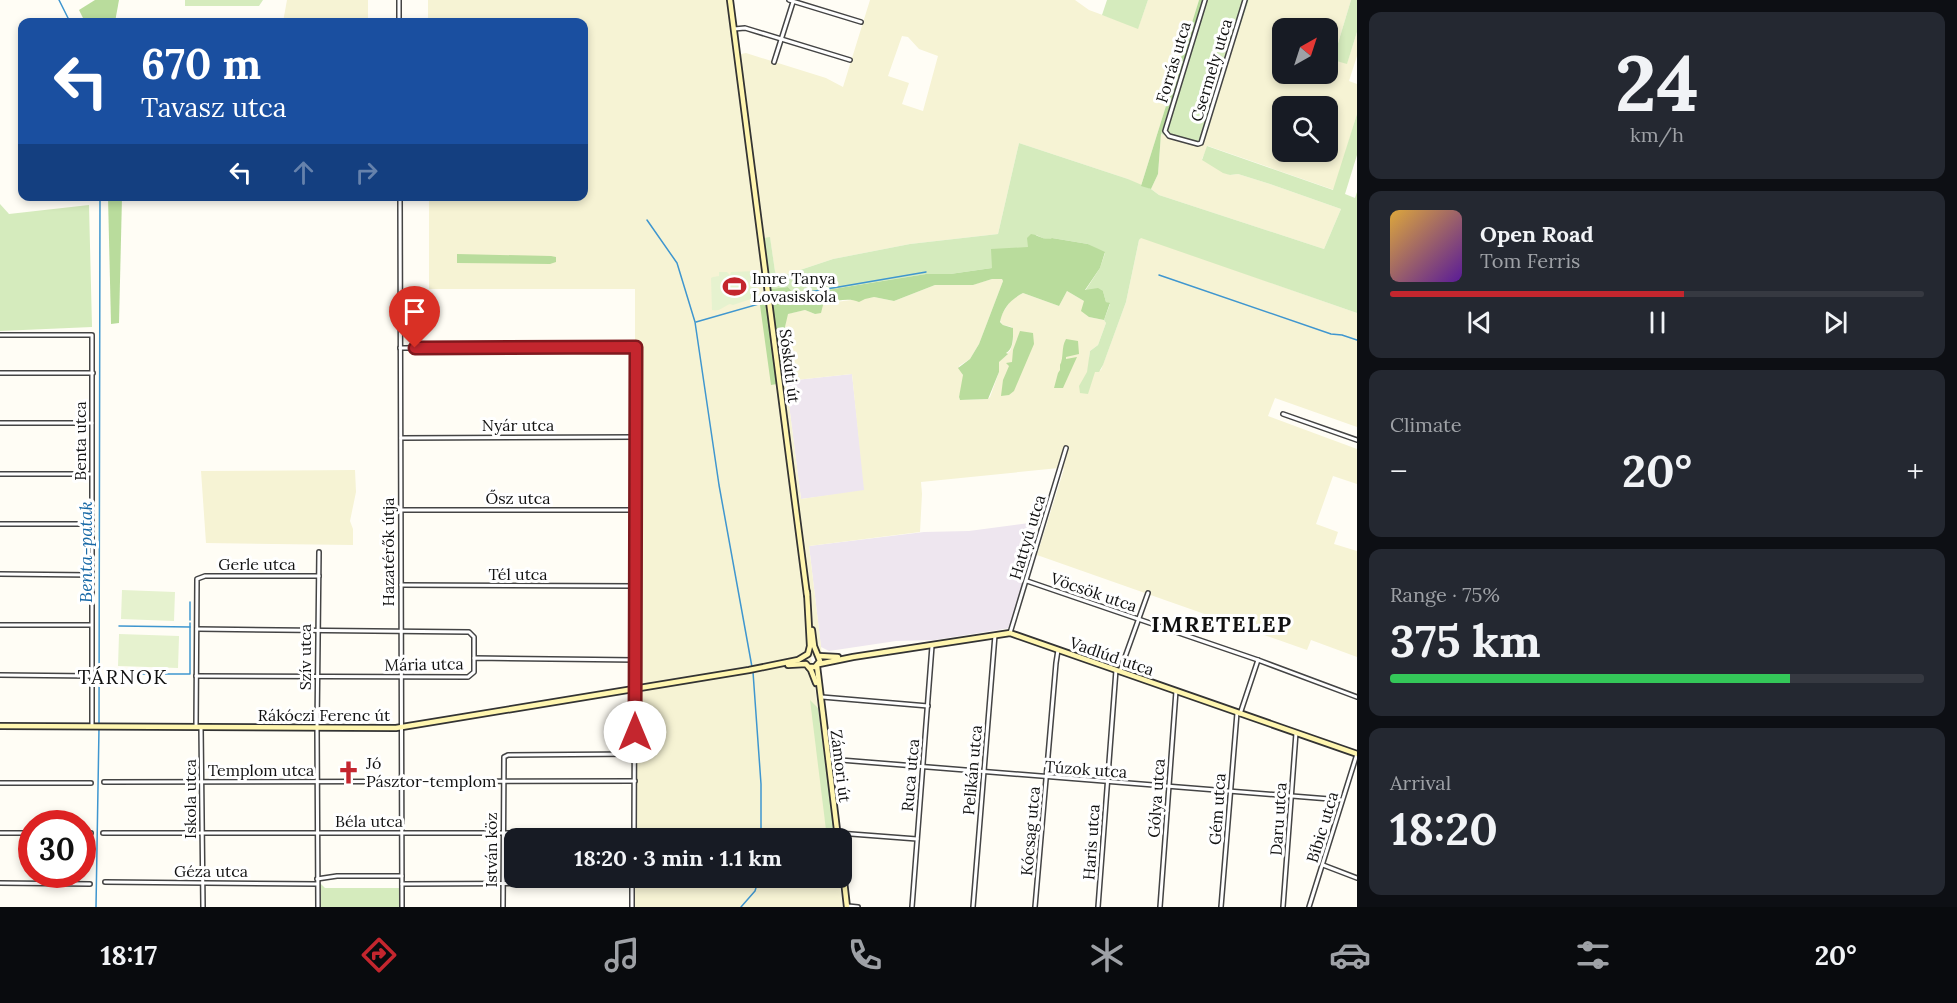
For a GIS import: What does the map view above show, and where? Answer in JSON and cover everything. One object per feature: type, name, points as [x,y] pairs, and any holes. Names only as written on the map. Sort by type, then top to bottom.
[{"type":"street","points":[[399,0],[399,18]]},
{"type":"street","name":"Sóskúti út","points":[[730,0],[818,665]]},
{"type":"street","points":[[774,62],[792,0],[861,22]]},
{"type":"street","name":"Forrás utca","points":[[1165,131],[1205,0]]},
{"type":"street","name":"Csermely utca","points":[[1165,131],[1169,136],[1201,143],[1245,0]]},
{"type":"street","points":[[734,29],[745,28],[850,60]]},
{"type":"street","name":"Hazatérők útja","points":[[400,201],[402,907]]},
{"type":"street","name":"Benta utca","points":[[0,335],[92,335],[92,726]]},
{"type":"street","points":[[400,348],[636,347],[634,828]]},
{"type":"street","points":[[0,373],[93,373]]},
{"type":"street","points":[[1283,414],[1357,440]]},
{"type":"street","points":[[0,423],[92,423]]},
{"type":"street","name":"Nyár utca","points":[[400,438],[636,437]]},
{"type":"street","name":"Hattyú utca","points":[[1010,633],[1066,448]]},
{"type":"street","points":[[0,474],[92,474]]},
{"type":"street","name":"Ősz utca","points":[[400,510],[635,510]]},
{"type":"street","points":[[0,524],[92,524]]},
{"type":"street","name":"Szív utca","points":[[318,907],[319,552]]},
{"type":"street","points":[[0,574],[92,574]]},
{"type":"street","name":"Gerle utca","points":[[197,579],[205,576],[319,576]]},
{"type":"street","name":"Iskola utca","points":[[197,579],[196,676],[202,782],[203,907]]},
{"type":"street","name":"Vöcsök utca","points":[[1027,581],[1138,621],[1258,660],[1357,697]]},
{"type":"street","name":"Tél utca","points":[[401,585],[636,586]]},
{"type":"street","name":"Sóskúti út","points":[[807,592],[810,646],[807,655],[808,666]]},
{"type":"street","name":"Haris utca","points":[[1098,907],[1118,671],[1148,594]]},
{"type":"street","points":[[0,625],[92,625]]},
{"type":"street","points":[[197,629],[471,632],[474,636],[474,658]]},
{"type":"street","name":"Vadlúd utca","points":[[771,666],[818,665],[853,657],[1010,633],[1357,754]]},
{"type":"street","name":"Pelikán utca","points":[[973,907],[995,634]]},
{"type":"street","name":"Ruca utca","points":[[912,907],[932,645]]},
{"type":"street","name":"Kócsag utca","points":[[1035,907],[1058,650]]},
{"type":"street","name":"Vadlúd utca","points":[[771,666],[814,652],[818,655],[853,657]]},
{"type":"street","name":"Mária utca","points":[[196,676],[468,677],[474,672],[474,658],[636,660]]},
{"type":"street","name":"Gém utca","points":[[1221,907],[1239,713],[1258,660]]},
{"type":"street","name":"Zámori út","points":[[818,665],[837,828]]},
{"type":"street","name":"Rákóczi Ferenc út","points":[[0,726],[401,727],[771,666]]},
{"type":"street","name":"Zámori út","points":[[808,666],[820,697]]},
{"type":"street","points":[[0,675],[92,676]]},
{"type":"street","name":"Gólya utca","points":[[1160,907],[1176,691]]},
{"type":"street","points":[[820,697],[928,706]]},
{"type":"street","name":"Daru utca","points":[[1283,907],[1296,733]]},
{"type":"street","name":"István köz","points":[[503,907],[502,782],[504,757],[507,755],[635,754]]},
{"type":"street","name":"Bíbic utca","points":[[1310,907],[1357,754]]},
{"type":"street","name":"Túzok utca","points":[[828,759],[1342,800]]},
{"type":"street","name":"Templom utca","points":[[104,782],[635,781]]},
{"type":"street","points":[[0,783],[92,783]]},
{"type":"street","points":[[0,833],[18,833]]},
{"type":"street","name":"Béla utca","points":[[103,834],[503,833]]},
{"type":"street","points":[[852,837],[917,839]]},
{"type":"street","points":[[1323,865],[1357,878]]},
{"type":"street","name":"Géza utca","points":[[105,882],[317,881],[337,876],[402,876]]},
{"type":"street","points":[[0,883],[18,883]]},
{"type":"street","points":[[402,884],[503,883]]},
{"type":"street","points":[[632,888],[632,907]]},
{"type":"street","points":[[845,888],[847,907],[858,907]]},
{"type":"shaded area","points":[[287,0],[368,0],[368,18],[284,18]]},
{"type":"shaded area","points":[[428,0],[728,0],[736,55],[746,53],[826,78],[843,87],[870,0],[1075,0],[1089,10],[1138,28],[1148,0],[1199,0],[1141,186],[1128,179],[1019,143],[998,234],[910,244],[833,259],[776,278],[770,238],[771,295],[759,298],[776,377],[790,375],[785,327],[787,314],[805,310],[815,314],[824,301],[836,302],[874,297],[894,301],[935,285],[972,285],[1002,278],[1003,281],[979,344],[970,359],[959,366],[964,379],[960,400],[990,397],[999,372],[999,361],[1010,351],[1013,342],[1012,327],[1003,325],[1000,321],[1002,314],[1011,300],[1023,293],[1059,306],[1067,291],[1084,301],[1089,317],[1104,320],[1106,323],[1098,345],[1090,351],[1089,357],[1095,372],[1101,370],[1126,302],[1141,237],[1357,313],[1357,427],[1275,398],[1268,416],[1357,449],[1357,484],[1333,476],[1316,524],[1338,532],[1334,544],[1357,551],[1357,657],[1311,640],[1307,650],[1037,555],[1064,469],[921,482],[920,532],[809,546],[822,655],[811,657],[834,828],[635,828],[635,289],[429,289],[429,201],[588,201],[588,18],[428,18]],"holes":[[[902,36],[908,37],[919,49],[938,56],[923,111],[902,104],[909,83],[888,76]],[[852,374],[864,490],[801,499],[786,381]]]},
{"type":"shaded area","points":[[1249,0],[1351,0],[1338,43],[1338,18],[1272,18],[1272,84],[1338,84],[1338,61],[1347,63],[1357,32],[1357,56],[1349,81],[1357,84],[1357,114],[1334,190],[1208,146],[1202,159],[1230,175],[1238,174],[1341,209],[1324,249],[1159,195],[1151,189],[1158,174],[1161,134],[1199,145]]},
{"type":"shaded area","points":[[852,374],[865,491],[801,499],[786,381]]},
{"type":"shaded area","points":[[355,470],[356,492],[350,521],[353,529],[353,545],[206,543],[201,471]]},
{"type":"shaded area","points":[[1037,522],[1034,551],[1010,628],[935,640],[896,641],[829,651],[821,647],[809,546],[924,532],[969,531]]},
{"type":"shaded area","points":[[635,888],[840,888],[843,907],[635,907]]},
{"type":"green space","points":[[95,0],[119,0],[116,18],[83,18],[79,10]]},
{"type":"green space","points":[[185,0],[263,0],[259,6],[185,6]]},
{"type":"green space","points":[[1107,0],[1148,0],[1138,29],[1102,15]]},
{"type":"green space","points":[[1199,0],[1203,0],[1161,134],[1158,174],[1151,189],[1141,186]]},
{"type":"green space","points":[[1203,0],[1249,0],[1199,146],[1161,134]]},
{"type":"green space","points":[[1351,0],[1357,0],[1357,32],[1347,64],[1338,61],[1338,43]]},
{"type":"green space","points":[[1357,114],[1357,155],[1345,194],[1355,198],[1357,192],[1357,313],[1141,238],[1126,302],[1103,365],[1099,372],[1095,372],[1088,394],[1080,393],[1079,386],[1087,372],[1090,351],[1098,345],[1110,304],[1106,302],[1103,291],[1085,291],[1100,268],[1105,253],[1088,244],[1052,238],[1047,240],[1036,235],[1029,247],[992,268],[950,274],[926,274],[796,295],[788,287],[770,289],[764,238],[770,237],[776,278],[833,259],[910,244],[998,234],[1019,143],[1128,179],[1159,195],[1324,249],[1341,209],[1238,174],[1223,173],[1202,160],[1207,146],[1333,190]]},
{"type":"green space","points":[[108,201],[122,201],[119,323],[111,324]]},
{"type":"green space","points":[[0,204],[9,214],[89,205],[92,327],[0,331]]},
{"type":"green space","points":[[1031,234],[1046,239],[1088,244],[1105,252],[1100,268],[1085,290],[1098,288],[1103,291],[1106,302],[1110,303],[1104,320],[1089,317],[1081,311],[1084,301],[1067,291],[1059,306],[1023,293],[1014,299],[1005,309],[1000,322],[1013,328],[1012,345],[1006,353],[1008,354],[999,362],[999,372],[988,399],[960,400],[963,375],[958,368],[970,359],[979,344],[1002,279],[992,279],[973,285],[935,285],[894,301],[874,297],[859,302],[824,301],[821,313],[815,314],[805,310],[788,314],[785,327],[790,375],[776,377],[777,384],[771,385],[759,298],[771,295],[770,289],[788,287],[796,295],[926,274],[950,274],[992,268],[991,249],[1028,247],[1027,238]]},
{"type":"green space","points":[[457,254],[551,256],[556,257],[556,262],[550,264],[457,263]]},
{"type":"green space","name":"Imre Tanya Lovasiskola","points":[[756,271],[757,297],[712,310],[711,278],[719,276],[719,272],[727,272],[730,275],[731,272]]},
{"type":"green space","points":[[1020,331],[1033,333],[1034,344],[1014,391],[1009,395],[1001,396],[1003,380],[1009,366],[1006,363],[1012,362],[1013,350]]},
{"type":"green space","points":[[1066,339],[1078,341],[1079,354],[1066,357],[1066,359],[1077,357],[1063,388],[1054,388],[1060,370]]},
{"type":"green space","points":[[122,590],[175,592],[174,621],[121,619]]},
{"type":"green space","points":[[119,634],[179,636],[178,668],[118,666]]},
{"type":"green space","points":[[810,700],[818,708],[834,828],[826,828]]},
{"type":"green space","points":[[320,883],[325,888],[399,888],[399,907],[320,907]]},
{"type":"waterway","name":"Benta-patak","points":[[59,0],[68,18]]},
{"type":"waterway","name":"Benta-patak","points":[[99,724],[100,201]]},
{"type":"waterway","points":[[647,220],[677,263],[695,322],[719,485],[752,667]]},
{"type":"waterway","points":[[771,301],[786,296],[926,272]]},
{"type":"waterway","points":[[1159,275],[1331,334],[1357,340]]},
{"type":"waterway","points":[[696,322],[766,302]]},
{"type":"waterway","points":[[190,602],[190,620]]},
{"type":"waterway","points":[[115,674],[190,674],[190,623]]},
{"type":"waterway","points":[[119,626],[190,627]]},
{"type":"waterway","points":[[753,672],[761,784],[761,828]]},
{"type":"waterway","name":"Benta-patak","points":[[96,907],[99,728]]},
{"type":"waterway","points":[[741,907],[756,888]]},
{"type":"place","name":"Imre Tanya Lovasiskola","points":[[734,287]]},
{"type":"place","name":"Jó Pásztor-templom","points":[[348,772]]},
{"type":"district","name":"IMRETELEP","points":[[1222,624]]},
{"type":"district","name":"TÁRNOK","points":[[123,677]]},
{"type":"route","points":[[415,348],[636,347],[635,732]]}]
